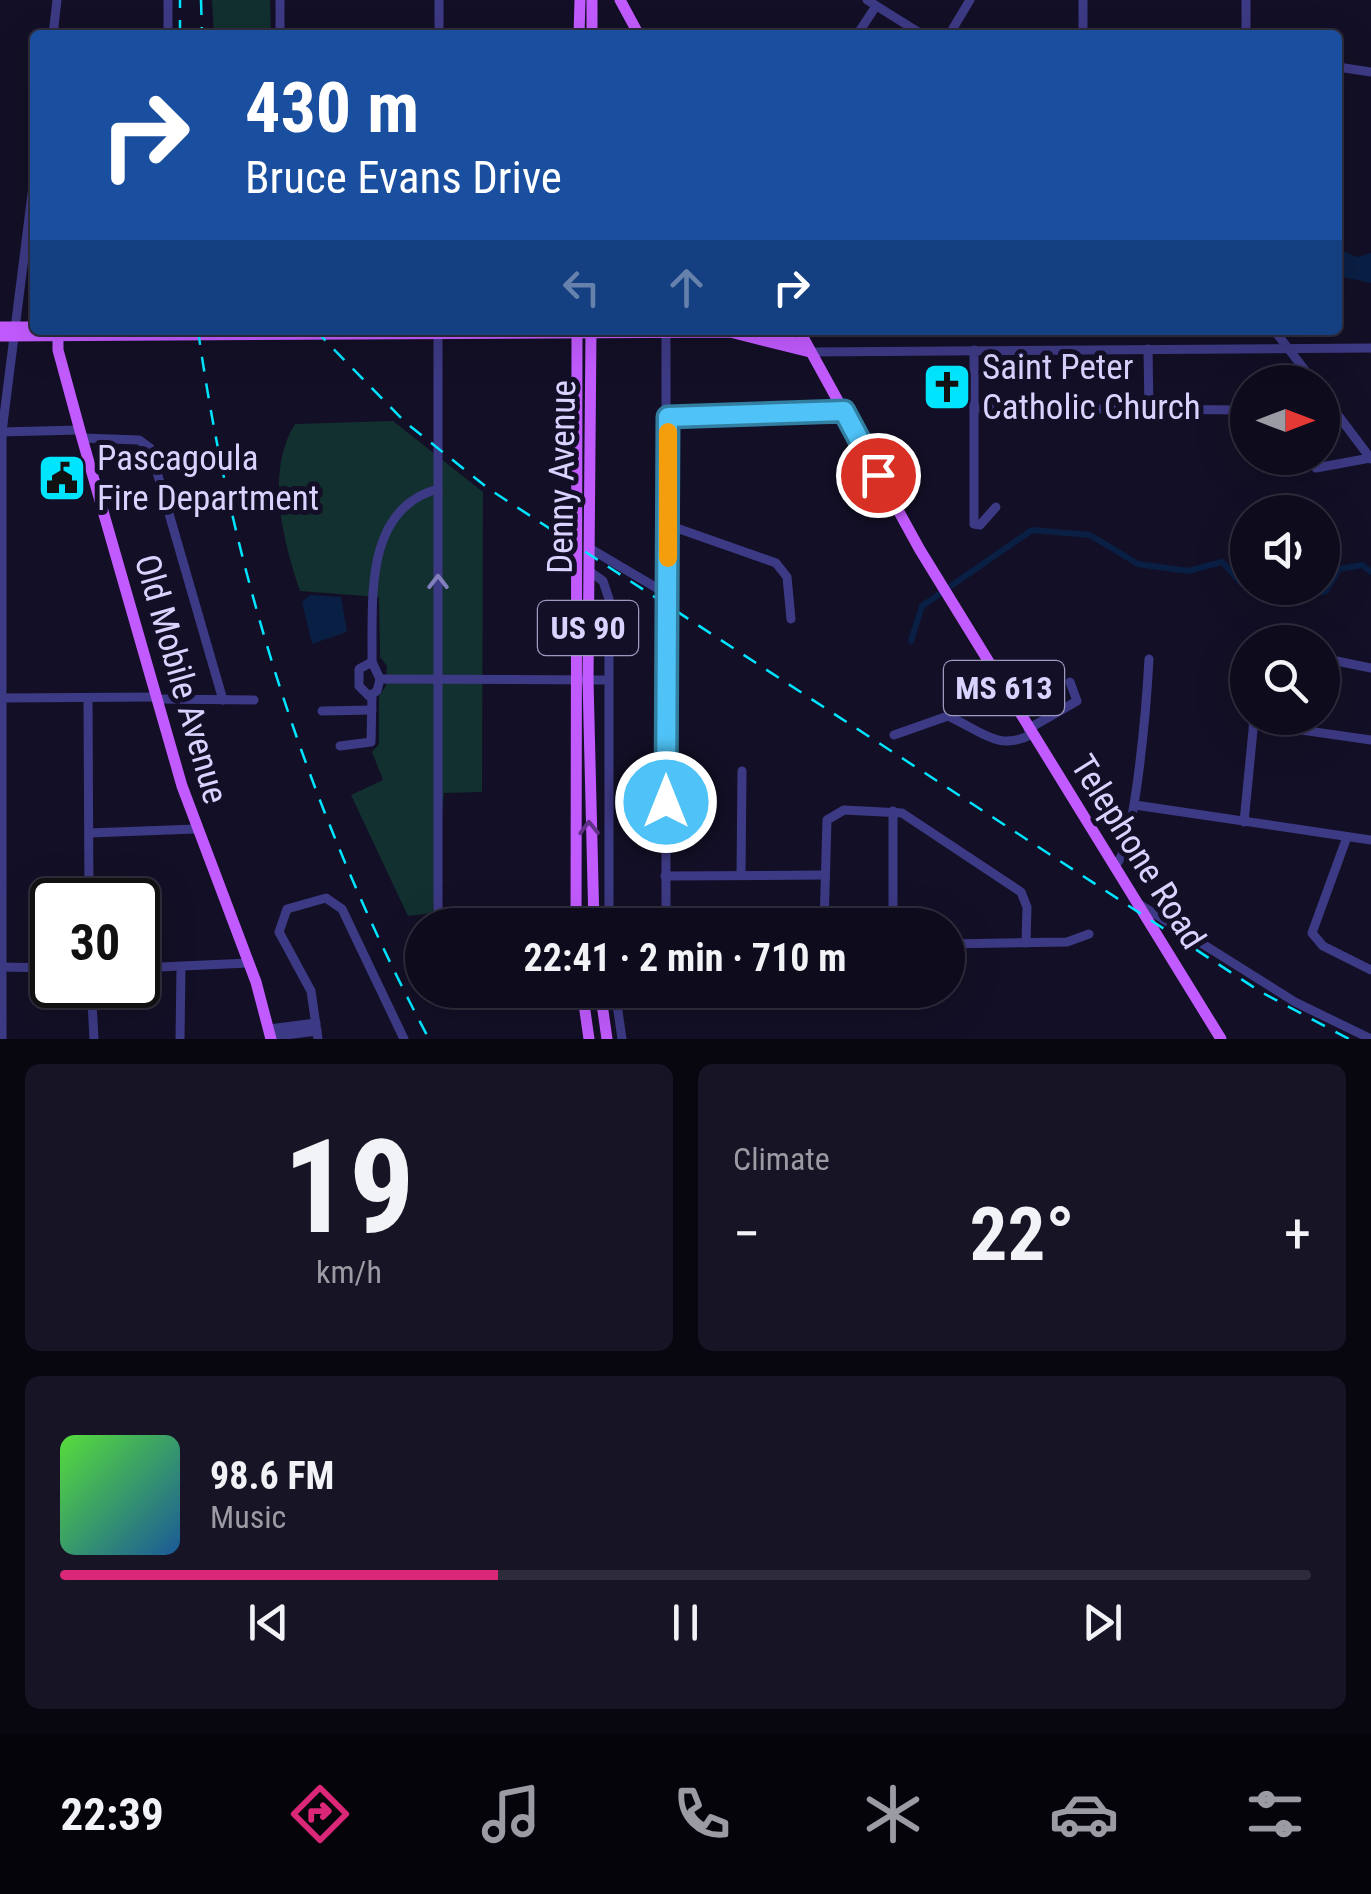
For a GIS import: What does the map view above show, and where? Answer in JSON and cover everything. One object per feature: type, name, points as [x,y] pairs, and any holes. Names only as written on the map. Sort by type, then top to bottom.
[{"type":"main road","points":[[579,30],[580,0]]},
{"type":"main road","points":[[592,0],[592,30]]},
{"type":"main road","points":[[620,0],[635,30]]},
{"type":"main road","points":[[0,327],[9,333]]},
{"type":"main road","name":"Old Mobile Avenue","points":[[57,335],[81,434],[196,829],[249,964],[270,1035]]},
{"type":"main road","name":"Denny Avenue","points":[[584,335],[589,548],[581,680],[593,908]]},
{"type":"main road","name":"Denny Avenue","points":[[576,908],[584,335]]},
{"type":"main road","points":[[755,335],[810,352]]},
{"type":"main road","points":[[779,335],[810,352]]},
{"type":"main road","name":"Telephone Road","points":[[802,335],[920,550],[1221,1039]]},
{"type":"main road","points":[[585,1008],[589,1039]]},
{"type":"main road","points":[[603,1008],[607,1039]]},
{"type":"street","points":[[54,30],[57,0]]},
{"type":"street","points":[[168,0],[168,30]]},
{"type":"street","points":[[280,0],[280,30]]},
{"type":"street","points":[[440,0],[440,30]]},
{"type":"street","points":[[952,30],[970,0]]},
{"type":"street","points":[[1083,0],[1083,30]]},
{"type":"street","points":[[1246,0],[1246,30]]},
{"type":"street","points":[[859,30],[871,3],[914,30]]},
{"type":"street","points":[[1342,68],[1371,72]]},
{"type":"street","points":[[2,1039],[1,432],[9,333],[30,201]]},
{"type":"street","points":[[438,335],[438,908]]},
{"type":"street","points":[[666,335],[666,908]]},
{"type":"street","points":[[1278,335],[1301,365]]},
{"type":"street","points":[[810,352],[1371,348]]},
{"type":"street","points":[[1148,349],[1149,411]]},
{"type":"street","points":[[974,350],[974,524],[980,525],[996,507]]},
{"type":"street","points":[[974,408],[1230,410]]},
{"type":"street","points":[[668,417],[844,411]]},
{"type":"street","points":[[1340,418],[1371,458],[1340,464]]},
{"type":"street","points":[[1,432],[81,434],[147,445],[223,700]]},
{"type":"street","points":[[380,678],[372,662],[373,584],[380,547],[410,504],[421,494],[438,490]]},
{"type":"street","points":[[668,525],[776,562],[788,581],[791,619]]},
{"type":"street","points":[[589,548],[667,594]]},
{"type":"street","points":[[588,571],[599,576],[608,592],[610,908]]},
{"type":"street","points":[[1114,866],[1124,854],[1135,805],[1150,659]]},
{"type":"street","points":[[372,662],[362,664],[359,677],[362,692],[372,696]]},
{"type":"street","points":[[1340,662],[1371,668]]},
{"type":"street","points":[[380,678],[608,680]]},
{"type":"street","points":[[340,746],[372,742],[372,696],[380,678]]},
{"type":"street","points":[[894,735],[948,716],[982,736],[1007,743],[1078,701],[1070,682]]},
{"type":"street","points":[[2,698],[254,700]]},
{"type":"street","points":[[88,698],[89,878]]},
{"type":"street","points":[[322,711],[372,710]]},
{"type":"street","points":[[1244,822],[1253,735]]},
{"type":"street","points":[[1340,735],[1371,740]]},
{"type":"street","points":[[741,875],[742,772]]},
{"type":"street","points":[[1135,805],[1371,840]]},
{"type":"street","points":[[892,908],[893,811]]},
{"type":"street","points":[[824,908],[825,825],[836,812],[893,811],[1021,892],[1028,907],[1026,943]]},
{"type":"street","points":[[894,826],[922,826]]},
{"type":"street","points":[[89,833],[196,829]]},
{"type":"street","points":[[1347,837],[1312,922],[1312,933],[1318,942],[1371,970]]},
{"type":"street","points":[[666,876],[824,876]]},
{"type":"street","points":[[270,1035],[317,1031],[311,991],[278,932],[287,909],[326,898],[342,910],[404,1039]]},
{"type":"street","points":[[1137,902],[1295,1002],[1371,1038]]},
{"type":"street","points":[[965,944],[1067,942],[1090,934]]},
{"type":"street","points":[[160,968],[249,964]]},
{"type":"street","points":[[2,967],[30,968]]},
{"type":"street","points":[[180,968],[180,1039]]},
{"type":"street","points":[[92,1008],[94,1039]]},
{"type":"street","points":[[618,1008],[622,1039]]},
{"type":"green space","points":[[212,0],[270,0],[271,30],[214,30]]},
{"type":"green space","points":[[393,421],[483,492],[482,792],[444,793],[433,908],[405,910],[351,795],[383,780],[372,752],[379,744],[379,696],[386,686],[387,666],[380,657],[379,597],[300,591],[283,529],[279,485],[286,443],[295,424]]},
{"type":"water","points":[[1342,251],[1357,257],[1371,253],[1371,283],[1342,277]]},
{"type":"water","points":[[310,595],[341,597],[347,632],[312,644],[302,602]]},
{"type":"waterway","points":[[911,641],[922,606],[1032,530],[1090,535],[1138,564],[1188,571],[1222,562],[1230,571]]},
{"type":"waterway","points":[[1340,569],[1362,565],[1371,572]]},
{"type":"railway","points":[[180,0],[180,30]]},
{"type":"railway","points":[[201,0],[202,30]]},
{"type":"railway","points":[[199,335],[232,515],[282,695],[348,870],[429,1039]]},
{"type":"railway","points":[[320,335],[405,422],[489,489],[1261,992],[1349,1039]]},
{"type":"slow traffic","points":[[668,432],[668,558]]},
{"type":"place","name":"Saint Peter Catholic Church","points":[[947,387]]},
{"type":"place","name":"Pascagoula Fire Department","points":[[62,478]]},
{"type":"route","points":[[666,802],[668,417],[844,411],[878,475]]}]
